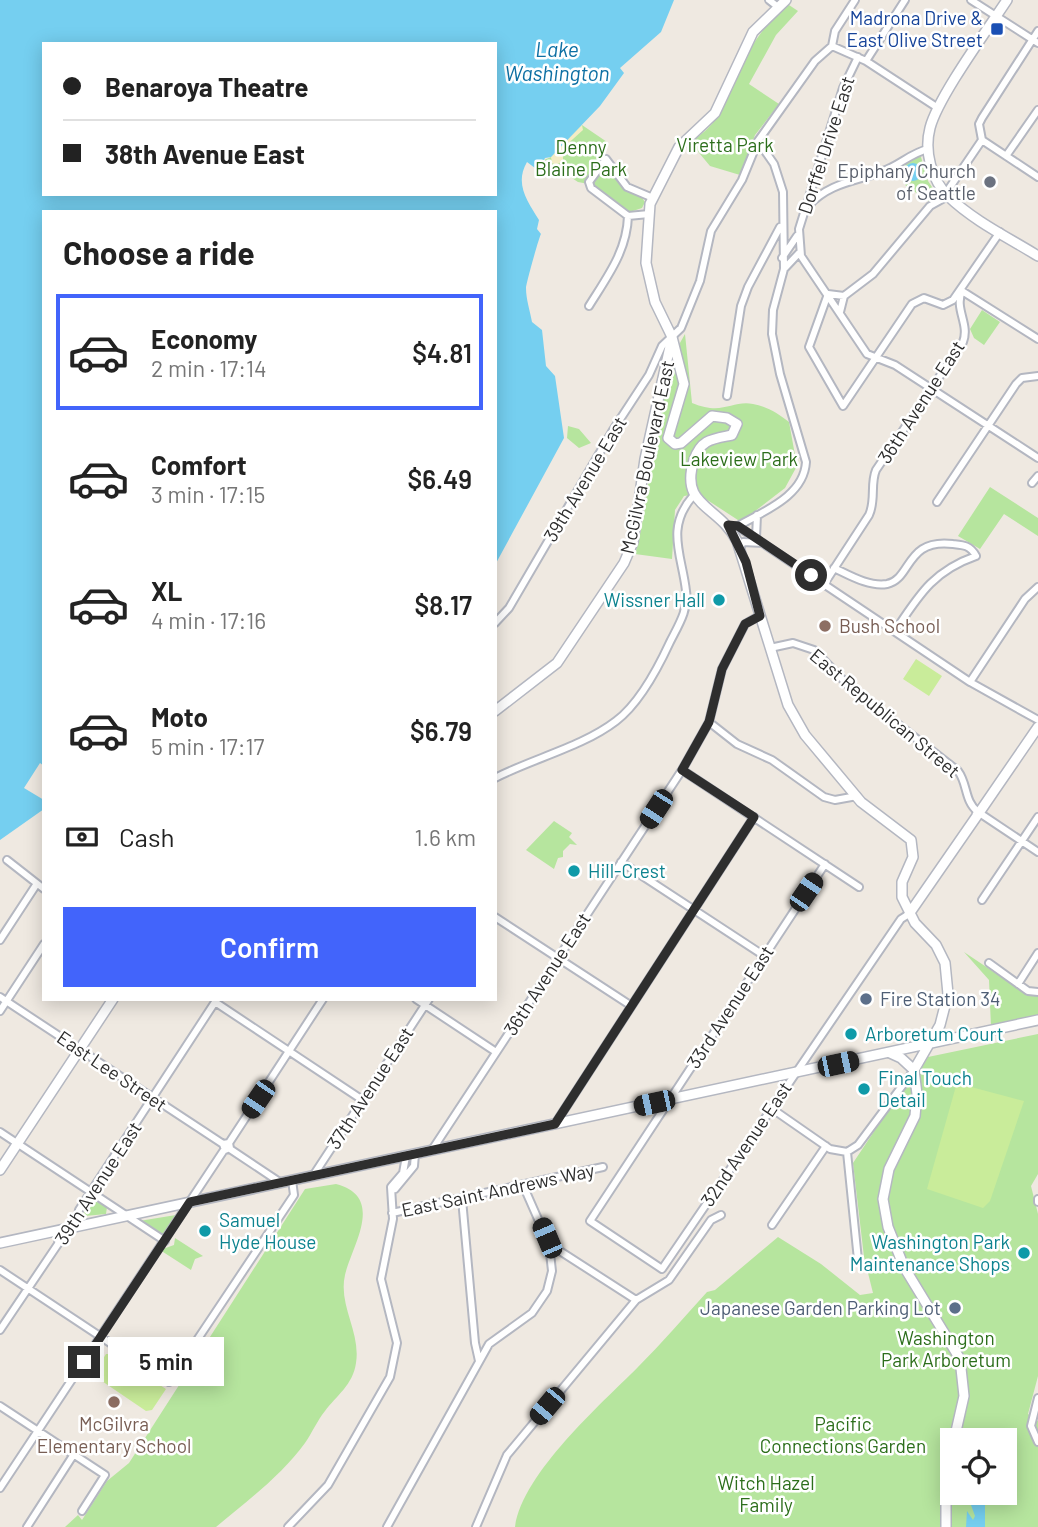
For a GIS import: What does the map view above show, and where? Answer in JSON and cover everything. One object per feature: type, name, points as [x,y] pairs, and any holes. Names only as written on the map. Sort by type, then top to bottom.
[{"type":"main road","points":[[786,0],[753,32],[715,113],[678,147],[653,198],[649,214],[646,263],[655,302],[672,337],[684,384],[668,433],[669,441],[681,443],[712,416],[730,419],[738,426],[732,435],[712,438],[699,447],[688,479],[693,496],[733,526],[770,648],[797,723],[875,815],[911,840],[913,857],[901,890],[909,914],[936,945],[945,962],[947,993],[942,1020],[914,1070],[917,1094],[915,1116],[888,1169],[883,1204],[888,1227],[904,1267],[960,1359],[964,1396],[957,1428]]},
{"type":"main road","points":[[1007,0],[938,108],[930,128],[928,149],[933,172],[947,194],[1038,256]]},
{"type":"main road","name":"McGilvra Boulevard East","points":[[497,711],[560,660],[629,553],[672,337]]},
{"type":"main road","name":"32nd Avenue East","points":[[909,914],[1038,727]]},
{"type":"main road","points":[[0,1170],[112,1001]]},
{"type":"main road","points":[[942,1020],[959,1037]]},
{"type":"main road","points":[[0,1243],[1038,1020]]},
{"type":"main road","points":[[890,1053],[901,1058],[914,1070]]},
{"type":"main road","points":[[946,1505],[946,1527]]},
{"type":"street","points":[[769,0],[778,8]]},
{"type":"street","points":[[855,0],[835,31],[832,46],[866,61],[938,108]]},
{"type":"street","points":[[866,61],[905,0]]},
{"type":"street","points":[[971,0],[1035,42]]},
{"type":"street","points":[[840,313],[845,296],[873,274],[930,206],[947,194],[982,140],[979,124],[982,118],[1035,42],[1038,31]]},
{"type":"street","name":"39th Avenue East","points":[[497,621],[509,608],[613,429],[649,375],[662,346],[681,328],[700,281],[711,231],[742,180],[758,141],[815,61],[832,46]]},
{"type":"street","name":"Dorffel Drive East","points":[[782,258],[797,236],[843,88],[858,57]]},
{"type":"street","points":[[1006,156],[1038,110]]},
{"type":"street","points":[[982,140],[1038,177]]},
{"type":"street","points":[[733,526],[757,515],[795,490],[804,474],[806,456],[773,344],[773,310],[784,269],[781,225],[784,206],[780,179],[758,141]]},
{"type":"street","points":[[806,207],[837,184],[884,171],[915,152],[928,149]]},
{"type":"street","points":[[649,214],[628,216],[589,185],[590,178],[604,159],[627,187],[653,198]]},
{"type":"street","points":[[589,306],[619,256],[628,230],[628,216]]},
{"type":"street","points":[[727,396],[741,306],[748,286],[781,225]]},
{"type":"street","points":[[828,294],[809,346],[843,406],[915,301],[927,298],[947,304],[962,291],[1000,232]]},
{"type":"street","name":"Dorffel Drive East","points":[[797,236],[800,252]]},
{"type":"street","points":[[784,269],[800,252],[864,352],[890,362],[933,388],[1038,458]]},
{"type":"street","points":[[962,291],[1038,339]]},
{"type":"street","name":"36th Avenue East","points":[[824,584],[870,516],[874,504],[873,479],[876,470],[933,388],[965,335],[958,303],[962,291]]},
{"type":"street","points":[[828,294],[845,296]]},
{"type":"street","points":[[937,502],[1020,380],[1038,376]]},
{"type":"street","points":[[1032,483],[1038,476]]},
{"type":"street","points":[[497,777],[604,729],[631,705],[661,661],[686,606],[686,591],[677,544],[680,511],[693,496]]},
{"type":"street","points":[[756,538],[757,515]]},
{"type":"street","points":[[733,526],[763,542],[970,682],[1038,720]]},
{"type":"street","points":[[740,548],[743,542],[763,542]]},
{"type":"street","points":[[834,568],[870,583],[887,584],[898,579],[918,551],[936,544],[968,546],[976,555],[931,579],[895,632]]},
{"type":"street","points":[[970,682],[1025,599],[1038,587]]},
{"type":"street","name":"36th Avenue East","points":[[432,1151],[682,770],[709,722],[722,669],[745,624],[760,616]]},
{"type":"street","name":"East Republican Street","points":[[770,648],[793,643],[819,653],[849,686],[958,771],[966,784],[969,803],[979,813]]},
{"type":"street","points":[[709,722],[737,744],[772,760],[824,797],[835,800],[857,796]]},
{"type":"street","points":[[682,770],[859,887]]},
{"type":"street","points":[[979,813],[1038,852]]},
{"type":"street","points":[[555,1124],[754,817]]},
{"type":"street","points":[[982,900],[1038,817]]},
{"type":"street","points":[[7,860],[42,889]]},
{"type":"street","points":[[621,862],[763,955]]},
{"type":"street","name":"33rd Avenue East","points":[[662,1269],[590,1221],[825,864]]},
{"type":"street","points":[[0,940],[36,885]]},
{"type":"street","name":"32nd Avenue East","points":[[662,1269],[901,919],[909,914]]},
{"type":"street","points":[[497,918],[630,1005]]},
{"type":"street","points":[[0,1011],[3,999],[42,947]]},
{"type":"street","points":[[1018,984],[1038,953]]},
{"type":"street","points":[[989,963],[1028,991],[1038,992]]},
{"type":"street","name":"East Lee Street","points":[[3,999],[282,1183]]},
{"type":"street","points":[[216,1001],[361,1099]]},
{"type":"street","name":"39th Avenue East","points":[[0,1330],[58,1244],[59,1235],[76,1221],[79,1210],[216,1001]]},
{"type":"street","points":[[0,1488],[322,1001]]},
{"type":"street","points":[[427,1002],[496,1052]]},
{"type":"street","name":"37th Avenue East","points":[[312,1177],[427,1002]]},
{"type":"street","points":[[771,1108],[835,1152],[847,1152],[858,1145],[914,1070]]},
{"type":"street","points":[[0,1132],[165,1241]]},
{"type":"street","points":[[772,1225],[826,1146]]},
{"type":"street","points":[[847,1152],[858,1260]]},
{"type":"street","points":[[288,1527],[328,1485],[390,1377],[397,1343],[381,1279],[392,1213],[390,1193],[414,1166],[410,1155]]},
{"type":"street","name":"East Saint Andrews Way","points":[[392,1213],[603,1167]]},
{"type":"street","points":[[0,1270],[169,1382],[294,1195],[292,1180]]},
{"type":"street","points":[[387,1527],[489,1344],[526,1319],[543,1300],[551,1278],[550,1244],[523,1185]]},
{"type":"street","points":[[461,1199],[479,1361]]},
{"type":"street","points":[[475,1527],[507,1455],[636,1300],[669,1280],[711,1220],[721,1216]]},
{"type":"street","points":[[550,1244],[636,1300]]},
{"type":"street","points":[[1038,1398],[1031,1426],[1038,1442]]},
{"type":"street","points":[[0,1406],[105,1475],[82,1511]]},
{"type":"street","points":[[27,1527],[74,1454]]},
{"type":"green space","name":"Viretta Park","points":[[786,3],[798,11],[776,35],[749,84],[779,104],[755,135],[740,175],[710,166],[690,142],[715,120],[746,55],[764,28]]},
{"type":"green space","name":"Denny Blaine Park","points":[[582,125],[607,142],[604,159],[621,185],[640,195],[645,202],[642,208],[630,212],[594,185],[578,182],[544,160],[551,157]]},
{"type":"green space","points":[[913,155],[921,157],[928,181],[936,193],[930,202],[906,186],[896,167]]},
{"type":"green space","points":[[982,310],[1000,322],[984,345],[974,338],[970,329]]},
{"type":"green space","name":"Lakeview Park","points":[[685,334],[692,403],[719,408],[746,403],[777,413],[789,422],[797,466],[785,488],[741,522],[698,494],[684,496],[675,510],[672,559],[635,554],[664,384]]},
{"type":"green space","points":[[568,426],[579,429],[591,443],[579,448],[567,438]]},
{"type":"green space","points":[[990,487],[1038,518],[1038,536],[1004,514],[980,549],[958,536]]},
{"type":"green space","points":[[916,659],[942,676],[929,696],[903,679]]},
{"type":"green space","points":[[554,821],[572,833],[569,837],[577,845],[570,844],[563,851],[563,857],[558,858],[554,869],[526,850]]},
{"type":"green space","points":[[964,952],[1028,995],[1038,996],[1038,1016],[991,1027],[989,980]]},
{"type":"green space","name":"Washington Park Arboretum","points":[[1038,1034],[1038,1174],[1031,1186],[1038,1214],[1038,1376],[1028,1414],[1038,1421],[1038,1527],[515,1527],[521,1506],[532,1485],[584,1420],[647,1358],[707,1292],[715,1290],[778,1237],[821,1264],[860,1295],[873,1293],[864,1257],[853,1163],[911,1076],[921,1069],[928,1057]]},
{"type":"green space","points":[[960,1084],[1024,1101],[990,1201],[983,1208],[927,1189],[956,1086]]},
{"type":"green space","points":[[336,1184],[351,1190],[359,1199],[363,1211],[344,1286],[344,1297],[357,1352],[356,1363],[348,1384],[322,1415],[296,1455],[263,1488],[216,1527],[65,1527],[78,1515],[82,1520],[107,1481],[129,1463],[305,1189]]},
{"type":"green space","points":[[93,1200],[107,1207],[106,1214],[85,1216],[84,1211]]},
{"type":"green space","points":[[176,1215],[162,1236],[139,1221]]},
{"type":"green space","points":[[175,1238],[203,1256],[195,1259],[191,1270],[160,1250],[174,1245]]},
{"type":"green space","points":[[106,1354],[112,1354],[166,1389],[152,1410],[146,1411],[93,1375]]},
{"type":"sand","points":[[582,125],[583,130],[563,148],[563,161],[556,165],[552,163],[551,157]]},
{"type":"water","name":"Lake Washington","points":[[0,0],[674,0],[661,32],[620,68],[624,73],[600,106],[551,157],[545,158],[540,168],[543,174],[527,162],[523,170],[522,185],[539,220],[537,229],[541,234],[526,288],[527,296],[532,322],[542,330],[546,366],[555,376],[564,438],[497,561],[497,210],[42,210],[42,764],[40,763],[24,788],[42,799],[42,810],[0,840]]},
{"type":"water","points":[[913,163],[919,166],[922,172],[919,178],[913,181],[907,178],[904,172],[907,166]]},
{"type":"water","points":[[971,1505],[985,1505],[985,1527],[966,1527],[967,1511],[973,1520],[975,1516]]},
{"type":"place","name":"Madrona Drive & East Olive Street","points":[[997,29]]},
{"type":"place","name":"Epiphany Church of Seattle","points":[[990,182]]},
{"type":"place","name":"Wissner Hall","points":[[719,600]]},
{"type":"place","name":"Bush School","points":[[825,626]]},
{"type":"place","name":"Hill-Crest","points":[[574,871]]},
{"type":"place","name":"Fire Station 34","points":[[866,999]]},
{"type":"place","name":"Arboretum Court","points":[[851,1034]]},
{"type":"place","name":"Final Touch Detail","points":[[864,1089]]},
{"type":"place","name":"Samuel Hyde House","points":[[205,1231]]},
{"type":"place","name":"Washington Park Maintenance Shops","points":[[1024,1253]]},
{"type":"place","name":"Japanese Garden Parking Lot","points":[[955,1308]]},
{"type":"place","name":"McGilvra Elementary School","points":[[114,1402]]},
{"type":"route","points":[[84,1362],[190,1202],[555,1124],[754,817],[682,770],[709,722],[722,669],[745,624],[760,616],[746,562],[728,525],[738,526],[811,575]]},
{"type":"park label","name":"Pacific Connections Garden","points":[[843,1435]]},
{"type":"park label","name":"Witch Hazel Family","points":[[766,1494]]}]
